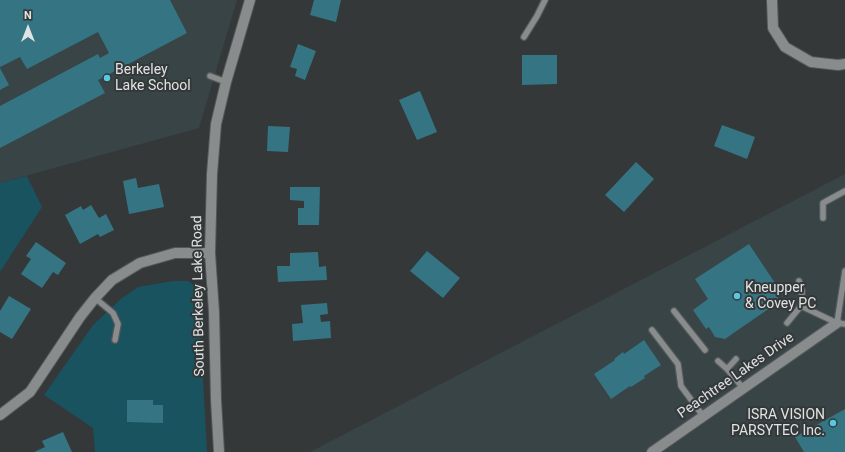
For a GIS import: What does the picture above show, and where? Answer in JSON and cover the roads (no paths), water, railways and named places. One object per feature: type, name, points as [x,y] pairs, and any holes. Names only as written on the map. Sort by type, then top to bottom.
[{"type":"street","name":"South Berkeley Lake Road","points":[[219,452],[214,312],[210,253],[212,174],[216,124],[226,82],[250,0]]},
{"type":"street","points":[[772,0],[773,28],[785,47],[811,62],[838,65],[845,64]]},
{"type":"street","points":[[0,415],[30,392],[80,317],[112,280],[140,262],[175,253],[210,253]]},
{"type":"street","name":"Peachtree Lakes Drive","points":[[652,452],[743,388],[841,324]]},
{"type":"lane","points":[[524,37],[545,0]]},
{"type":"lane","points":[[210,76],[226,82]]},
{"type":"lane","points":[[823,218],[823,203],[845,191]]},
{"type":"lane","points":[[801,306],[841,324],[845,270]]},
{"type":"lane","points":[[787,323],[801,306],[802,291],[799,281]]},
{"type":"lane","points":[[95,298],[113,313],[118,324],[115,340]]},
{"type":"lane","points":[[674,311],[705,350]]},
{"type":"lane","points":[[652,330],[678,364],[681,386],[703,416]]},
{"type":"lane","points":[[727,369],[736,359]]},
{"type":"lane","points":[[718,361],[743,388]]},
{"type":"place","name":"Berkeley Lake School","points":[[107,78]]},
{"type":"place","name":"Kneupper & Covey PC","points":[[737,296]]},
{"type":"place","name":"ISRA VISION PARSYTEC Inc.","points":[[833,423]]}]
